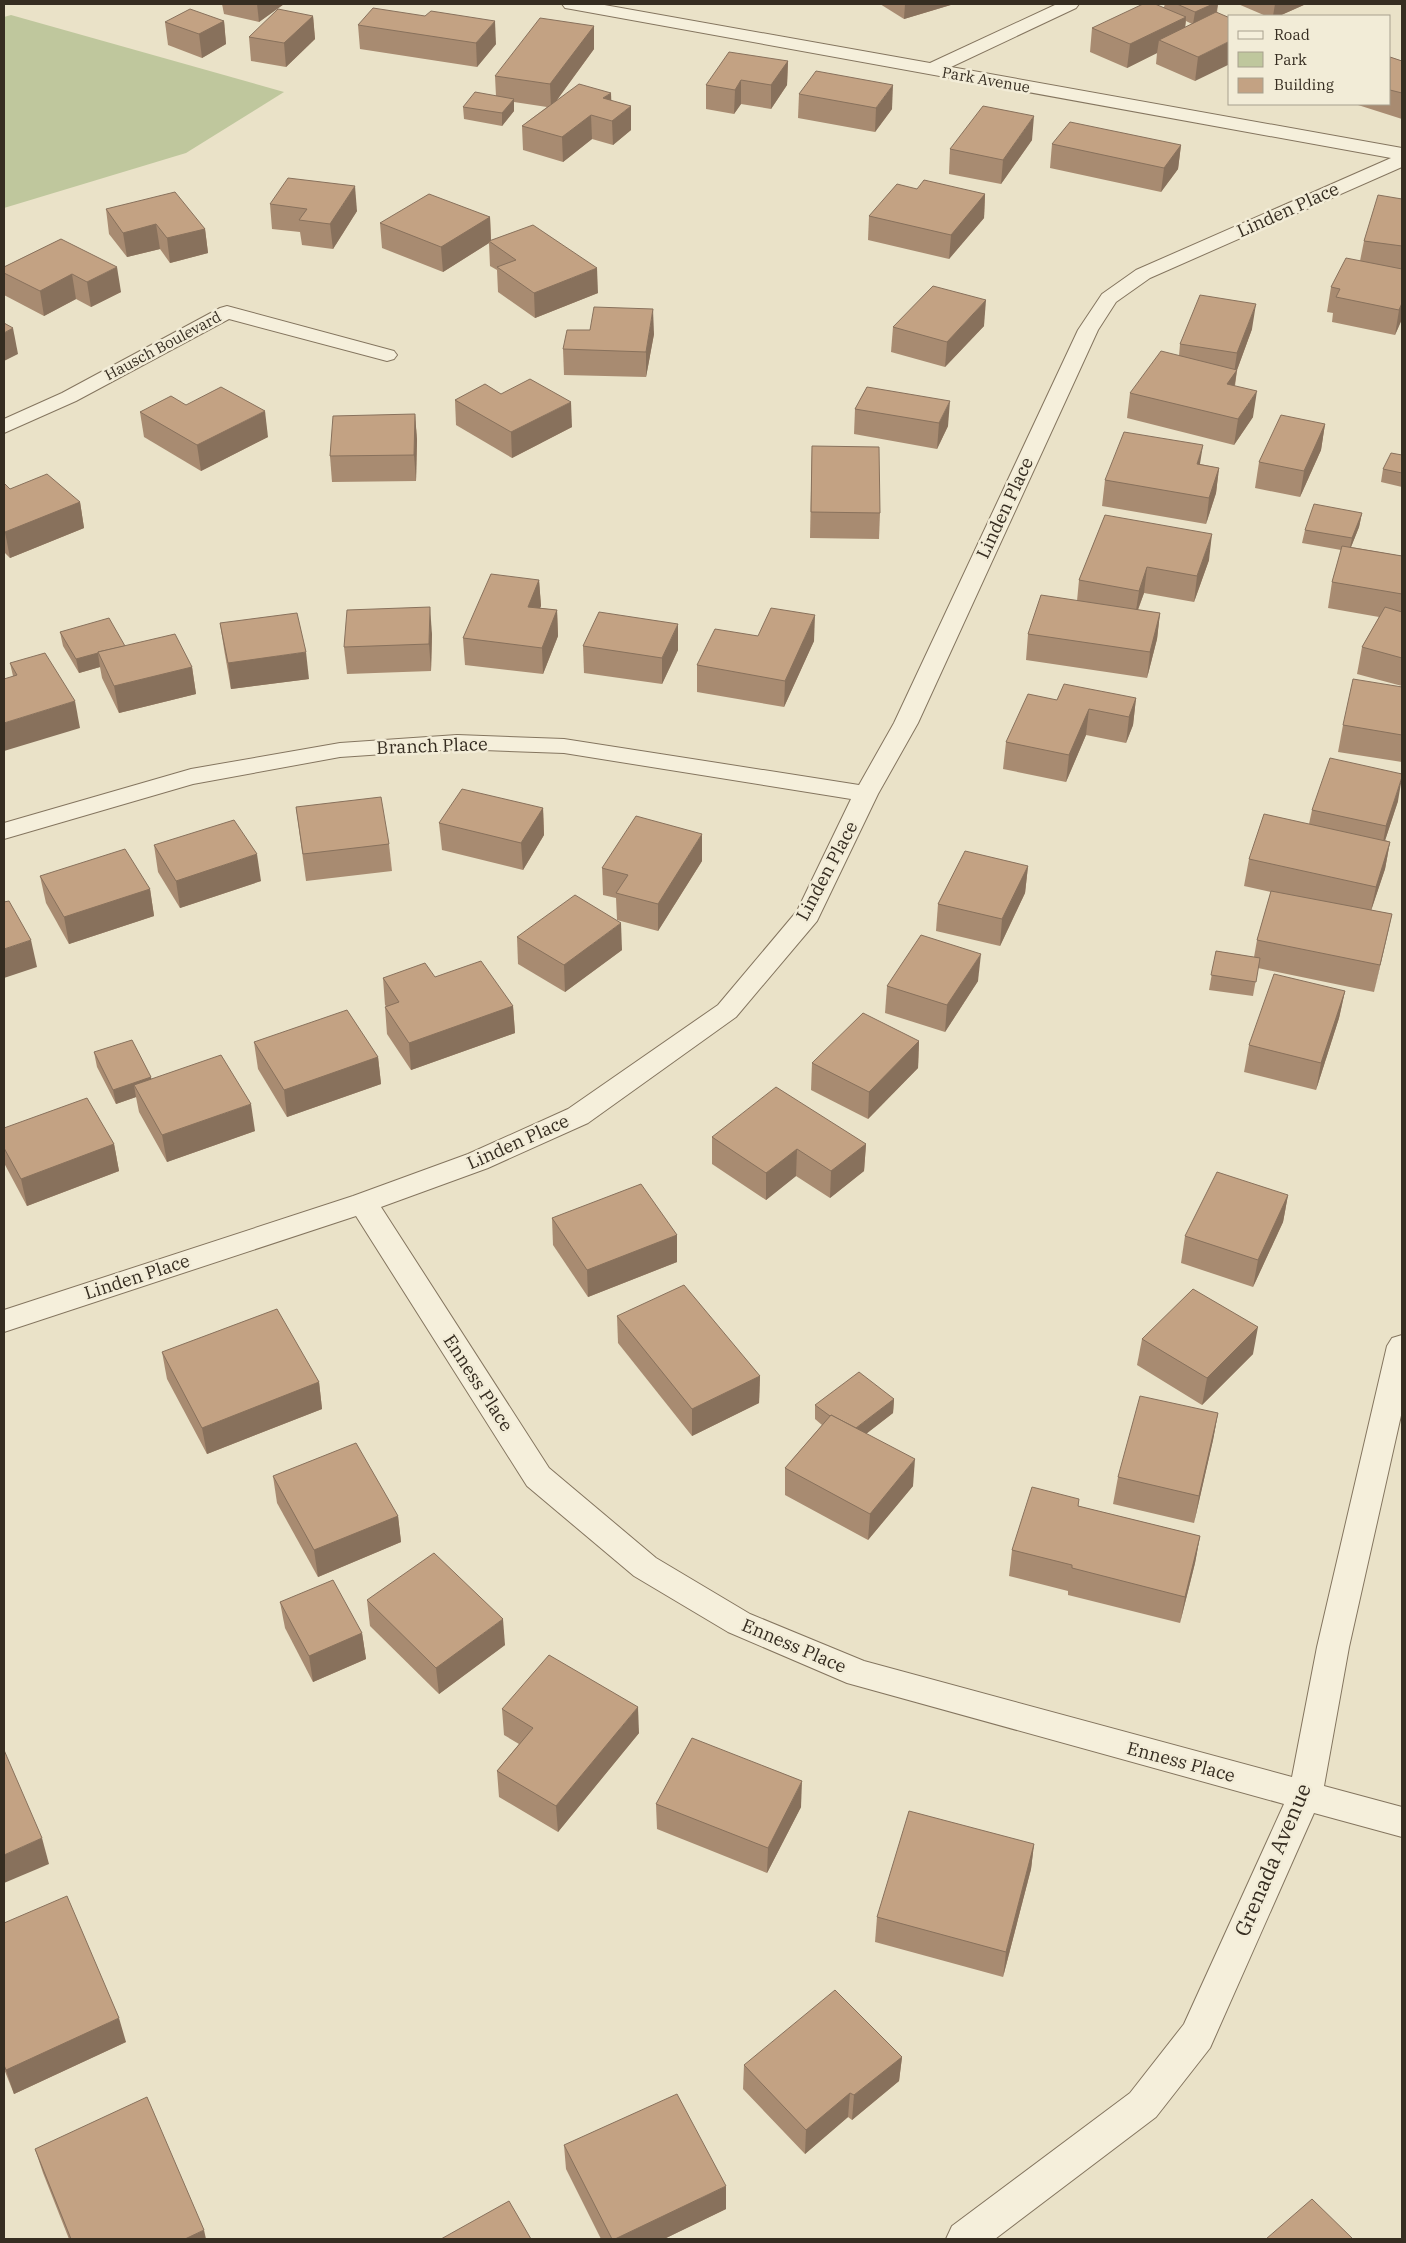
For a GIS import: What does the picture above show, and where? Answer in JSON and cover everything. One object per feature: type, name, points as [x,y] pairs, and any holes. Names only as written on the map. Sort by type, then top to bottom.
[{"type":"street","name":"Park Avenue","points":[[570,4],[1402,154]]},
{"type":"street","points":[[930,70],[1070,4]]},
{"type":"street","name":"Linden Place","points":[[4,1321],[362,1203],[478,1161],[578,1116],[727,1011],[808,915],[866,794],[906,722],[1088,330],[1109,298],[1143,274],[1402,160]]},
{"type":"street","name":"Hausch Boulevard","points":[[4,427],[69,397],[227,312],[387,355]]},
{"type":"street","name":"Branch Place","points":[[4,831],[191,777],[340,750],[457,742],[564,746],[866,794]]},
{"type":"street","name":"Enness Place","points":[[362,1203],[538,1477],[645,1567],[739,1623],[858,1673],[1402,1822]]},
{"type":"street","name":"Grenada Avenue","points":[[965,2239],[1143,2105],[1197,2036],[1305,1796],[1333,1647],[1402,1346]]},
{"type":"green space","points":[[11,15],[284,92],[186,153],[4,208],[4,17]]},
{"type":"building","points":[[1143,4],[1155,4],[1186,17],[1130,44],[1092,28]]},
{"type":"building","points":[[1177,4],[1213,4],[1195,12]]},
{"type":"building","points":[[373,8],[425,16],[431,11],[495,21],[476,43],[358,25]]},
{"type":"building","points":[[190,9],[224,21],[199,34],[165,22]]},
{"type":"building","points":[[278,9],[313,16],[284,43],[249,37]]},
{"type":"building","points":[[1216,12],[1228,17],[1228,42],[1198,57],[1159,40]]},
{"type":"building","points":[[540,18],[594,26],[550,84],[495,76]]},
{"type":"building","points":[[729,52],[788,61],[771,85],[741,80],[735,90],[706,85]]},
{"type":"building","points":[[1391,57],[1402,61],[1402,93],[1391,90]]},
{"type":"building","points":[[816,71],[893,85],[876,108],[799,94]]},
{"type":"building","points":[[579,84],[611,93],[603,98],[631,106],[612,121],[591,115],[562,137],[522,126]]},
{"type":"building","points":[[475,92],[514,99],[502,113],[463,107]]},
{"type":"building","points":[[983,106],[1034,116],[1003,160],[950,149]]},
{"type":"building","points":[[1070,122],[1181,145],[1164,168],[1052,144]]},
{"type":"building","points":[[288,178],[355,186],[330,224],[299,220],[307,209],[270,204]]},
{"type":"building","points":[[924,180],[985,194],[951,235],[869,216],[897,184],[917,189]]},
{"type":"building","points":[[175,192],[205,229],[167,238],[156,224],[123,233],[106,209]]},
{"type":"building","points":[[429,194],[490,217],[441,247],[380,223]]},
{"type":"building","points":[[1378,195],[1402,199],[1402,246],[1364,241]]},
{"type":"building","points":[[533,225],[597,268],[534,293],[497,267],[516,260],[489,241]]},
{"type":"building","points":[[61,239],[117,267],[87,282],[72,274],[40,291],[4,273],[4,267]]},
{"type":"building","points":[[1346,258],[1402,269],[1402,303],[1399,310],[1336,297],[1340,289],[1331,287]]},
{"type":"building","points":[[933,286],[986,300],[947,342],[893,327]]},
{"type":"building","points":[[1200,295],[1256,304],[1237,353],[1180,344]]},
{"type":"building","points":[[594,307],[653,309],[646,352],[563,349],[567,330],[590,330]]},
{"type":"building","points":[[4,323],[13,328],[4,333]]},
{"type":"building","points":[[1161,351],[1237,370],[1227,384],[1257,391],[1238,419],[1130,393]]},
{"type":"building","points":[[530,379],[571,402],[511,432],[455,400],[485,384],[501,394]]},
{"type":"building","points":[[221,387],[265,411],[197,445],[140,412],[171,396],[186,405]]},
{"type":"building","points":[[867,387],[950,401],[939,423],[855,409]]},
{"type":"building","points":[[415,414],[414,455],[330,456],[333,416]]},
{"type":"building","points":[[1281,415],[1325,424],[1304,471],[1259,462]]},
{"type":"building","points":[[1124,432],[1203,445],[1197,464],[1219,468],[1209,498],[1105,480]]},
{"type":"building","points":[[812,446],[879,447],[880,513],[811,512]]},
{"type":"building","points":[[1391,453],[1402,455],[1402,473],[1383,469]]},
{"type":"building","points":[[47,474],[80,502],[5,532],[4,483],[10,489]]},
{"type":"building","points":[[1314,504],[1362,513],[1352,538],[1305,530]]},
{"type":"building","points":[[1105,515],[1212,534],[1197,576],[1147,567],[1139,591],[1079,580]]},
{"type":"building","points":[[1342,546],[1402,556],[1402,594],[1332,582]]},
{"type":"building","points":[[491,574],[539,580],[528,607],[557,610],[542,648],[463,638]]},
{"type":"building","points":[[1041,595],[1160,613],[1150,652],[1028,634]]},
{"type":"building","points":[[430,607],[429,644],[344,647],[347,610]]},
{"type":"building","points":[[1385,607],[1402,612],[1402,658],[1362,647]]},
{"type":"building","points":[[771,608],[815,615],[785,681],[697,665],[715,629],[758,636]]},
{"type":"building","points":[[599,612],[678,624],[662,658],[583,646]]},
{"type":"building","points":[[297,613],[306,652],[228,663],[220,623]]},
{"type":"building","points":[[109,618],[125,646],[76,659],[60,632]]},
{"type":"building","points":[[175,634],[192,667],[114,686],[98,652]]},
{"type":"building","points":[[45,653],[75,701],[4,723],[4,679],[17,675],[10,663]]},
{"type":"building","points":[[1353,679],[1402,687],[1402,735],[1343,725]]},
{"type":"building","points":[[1064,684],[1136,698],[1129,717],[1089,709],[1069,755],[1006,742],[1028,694],[1057,700]]},
{"type":"building","points":[[1330,758],[1402,774],[1386,826],[1312,810]]},
{"type":"building","points":[[462,789],[543,808],[521,843],[439,823]]},
{"type":"building","points":[[381,797],[389,844],[303,854],[296,807]]},
{"type":"building","points":[[1264,814],[1390,842],[1376,887],[1249,859]]},
{"type":"building","points":[[636,816],[702,834],[658,904],[616,893],[628,875],[602,868]]},
{"type":"building","points":[[234,820],[257,854],[176,881],[154,845]]},
{"type":"building","points":[[125,849],[150,889],[64,917],[40,876]]},
{"type":"building","points":[[965,851],[1028,866],[1002,919],[938,904]]},
{"type":"building","points":[[1271,891],[1392,914],[1380,965],[1257,940]]},
{"type":"building","points":[[575,895],[621,923],[564,965],[517,937]]},
{"type":"building","points":[[9,901],[31,940],[4,949],[4,902]]},
{"type":"building","points":[[921,935],[981,954],[947,1005],[887,986]]},
{"type":"building","points":[[1216,951],[1260,958],[1256,982],[1211,975]]},
{"type":"building","points":[[481,961],[513,1006],[409,1043],[385,1007],[399,1002],[383,978],[425,963],[435,977]]},
{"type":"building","points":[[1274,974],[1345,991],[1321,1063],[1249,1045]]},
{"type":"building","points":[[347,1010],[378,1057],[284,1090],[254,1042]]},
{"type":"building","points":[[863,1013],[919,1041],[869,1092],[812,1063]]},
{"type":"building","points":[[132,1040],[151,1077],[113,1090],[94,1052]]},
{"type":"building","points":[[221,1055],[251,1104],[162,1135],[134,1085]]},
{"type":"building","points":[[776,1087],[866,1144],[831,1171],[797,1149],[766,1173],[712,1137]]},
{"type":"building","points":[[87,1098],[114,1144],[21,1179],[4,1148],[4,1128]]},
{"type":"building","points":[[1217,1172],[1288,1195],[1258,1260],[1185,1236]]},
{"type":"building","points":[[641,1184],[677,1235],[587,1270],[552,1218]]},
{"type":"building","points":[[684,1285],[760,1376],[692,1409],[617,1316]]},
{"type":"building","points":[[1193,1289],[1258,1327],[1207,1378],[1142,1339]]},
{"type":"building","points":[[277,1309],[319,1382],[202,1428],[162,1352]]},
{"type":"building","points":[[859,1372],[894,1399],[856,1428],[830,1416],[815,1405]]},
{"type":"building","points":[[1140,1396],[1218,1413],[1199,1496],[1118,1477]]},
{"type":"building","points":[[831,1415],[915,1459],[870,1514],[785,1468]]},
{"type":"building","points":[[356,1443],[398,1516],[314,1550],[273,1476]]},
{"type":"building","points":[[1032,1487],[1079,1499],[1078,1506],[1200,1536],[1185,1597],[1072,1568],[1072,1565],[1012,1550]]},
{"type":"building","points":[[434,1553],[503,1619],[436,1668],[367,1600]]},
{"type":"building","points":[[333,1580],[362,1633],[309,1656],[280,1602]]},
{"type":"building","points":[[549,1655],[638,1707],[556,1806],[497,1771],[533,1728],[502,1709]]},
{"type":"building","points":[[692,1738],[802,1781],[768,1848],[656,1804]]},
{"type":"building","points":[[4,1750],[42,1838],[4,1855]]},
{"type":"building","points":[[909,1811],[1034,1844],[1006,1952],[877,1917]]},
{"type":"building","points":[[67,1896],[119,2018],[6,2070],[4,2065],[4,1923]]},
{"type":"building","points":[[835,1990],[902,2057],[854,2095],[850,2093],[806,2130],[744,2065]]},
{"type":"building","points":[[677,2094],[726,2186],[612,2239],[564,2145]]},
{"type":"building","points":[[147,2097],[204,2230],[185,2239],[71,2239],[35,2149]]},
{"type":"building","points":[[1312,2199],[1353,2239],[1266,2239]]},
{"type":"building","points":[[509,2201],[531,2239],[441,2239]]}]
